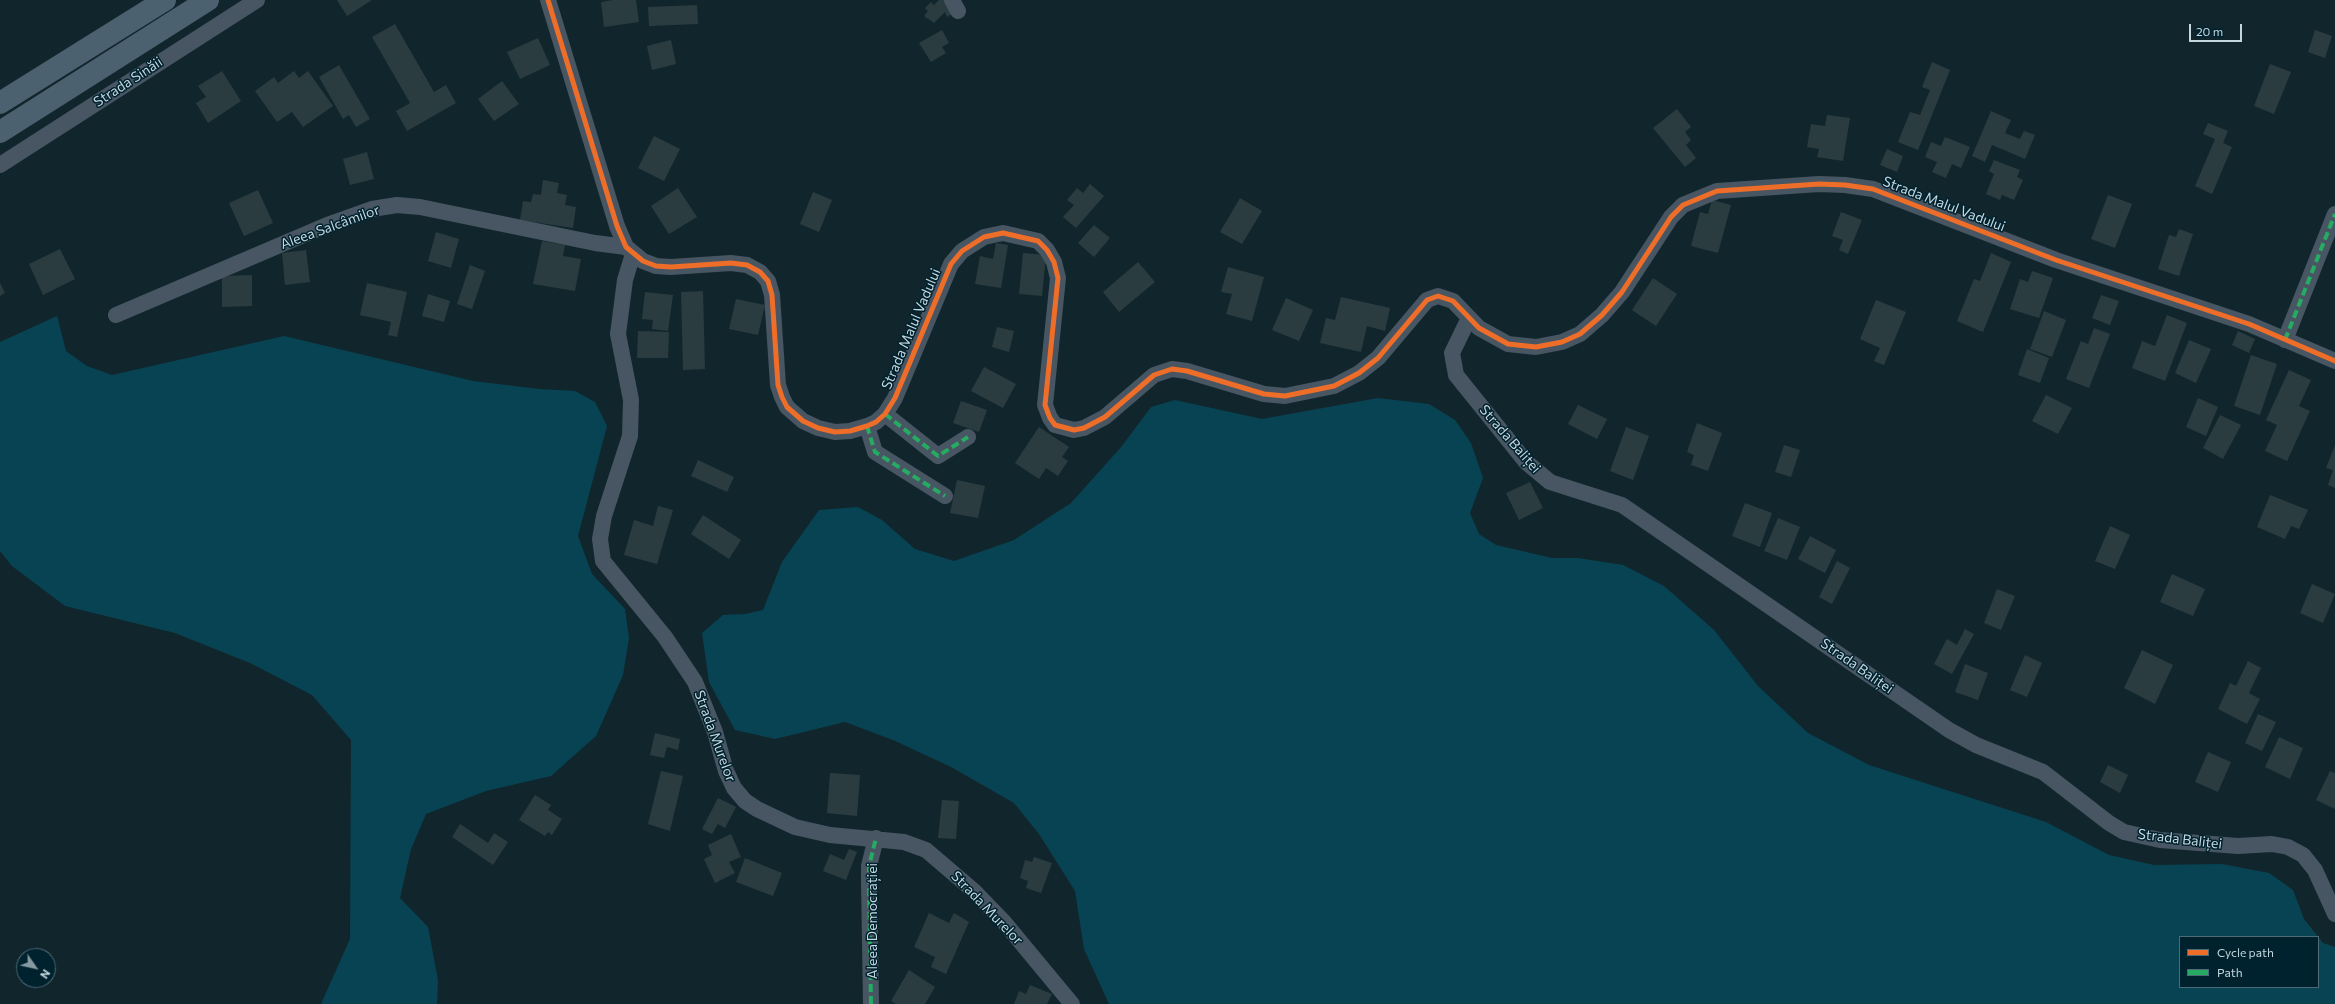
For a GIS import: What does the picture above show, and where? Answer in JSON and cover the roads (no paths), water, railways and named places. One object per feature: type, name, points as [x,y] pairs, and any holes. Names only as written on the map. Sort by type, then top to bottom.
[{"type":"highway","points":[[0,103],[165,0]]},
{"type":"highway","points":[[0,132],[208,0]]},
{"type":"street","name":"Strada Sinăii","points":[[0,165],[257,0]]},
{"type":"street","points":[[548,0],[617,226],[630,250]]},
{"type":"street","name":"Strada Malul Vadului","points":[[630,250],[643,261],[656,266],[671,267],[731,263],[747,265],[760,272],[768,281],[772,295],[778,385],[787,407],[803,421],[818,428],[834,432],[850,431],[867,426],[876,422],[885,414],[895,398],[951,264],[962,252],[973,243],[984,237],[1003,233],[1038,241],[1048,250],[1054,262],[1058,278],[1045,405],[1050,418],[1055,425],[1064,429],[1074,430],[1094,424],[1105,417],[1154,374],[1172,369],[1187,371],[1264,394],[1286,396],[1334,386],[1359,373],[1378,358],[1427,300],[1438,296],[1445,297],[1453,301],[1469,318],[1493,338],[1508,344],[1536,346],[1562,342],[1580,334],[1602,315],[1622,292],[1671,217],[1683,205],[1717,191],[1845,185],[1873,189],[2056,260],[2249,324],[2335,361]]},
{"type":"street","name":"Aleea Salcâmilor","points":[[116,315],[327,225],[372,209],[397,205],[420,207],[630,250]]},
{"type":"street","points":[[2285,340],[2335,214]]},
{"type":"street","name":"Strada Murelor","points":[[630,250],[618,334],[631,400],[630,436],[604,516],[600,539],[603,561],[665,637],[694,682],[715,732],[729,777],[734,788],[745,801],[774,818],[795,827],[830,835],[876,838],[904,842],[926,850],[946,866],[1004,922],[1072,1004]]},
{"type":"street","name":"Strada Baliței","points":[[1469,318],[1452,353],[1456,376],[1526,462],[1550,482],[1622,505],[1949,730],[1976,745],[2043,772],[2109,823],[2124,832],[2160,840],[2238,846],[2272,844],[2288,847],[2303,855],[2315,870],[2335,914]]},
{"type":"street","points":[[885,414],[938,456],[968,437]]},
{"type":"street","points":[[867,426],[875,452],[945,496]]},
{"type":"street","name":"Aleea Democrației","points":[[871,1004],[869,866],[876,838]]}]
